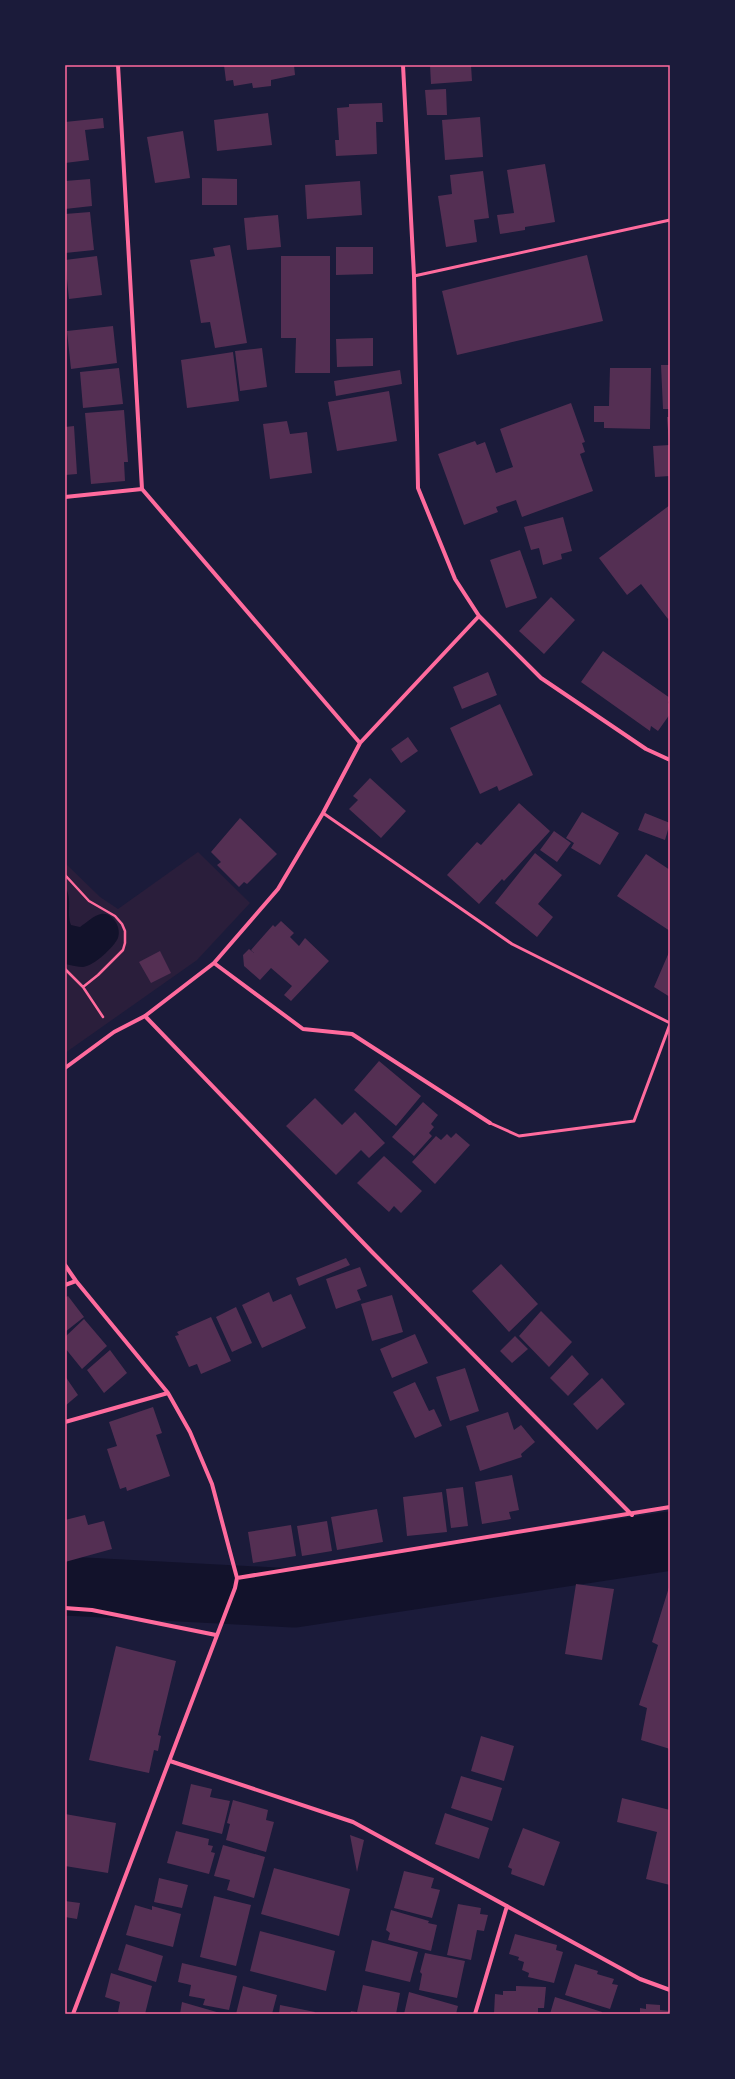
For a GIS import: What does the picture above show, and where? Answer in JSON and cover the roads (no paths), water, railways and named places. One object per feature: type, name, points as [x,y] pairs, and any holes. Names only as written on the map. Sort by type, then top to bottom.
[{"type":"street","points":[[118,65],[142,489],[360,743]]},
{"type":"street","points":[[404,65],[414,276],[418,488],[455,579],[479,616],[541,678],[646,749],[670,760]]},
{"type":"street","points":[[65,497],[142,489]]},
{"type":"street","points":[[65,1068],[114,1032],[145,1016],[214,963],[278,889],[323,814],[360,743],[479,616]]},
{"type":"street","points":[[214,963],[303,1029],[352,1034],[490,1123]]},
{"type":"street","points":[[145,1016],[372,1252],[632,1514]]},
{"type":"street","points":[[65,1265],[76,1281],[168,1393],[190,1432],[212,1484],[237,1578],[235,1588],[216,1635],[170,1761],[73,2014]]},
{"type":"street","points":[[65,1284],[76,1281]]},
{"type":"street","points":[[65,1422],[168,1393]]},
{"type":"street","points":[[237,1578],[670,1507]]},
{"type":"street","points":[[65,1608],[92,1610],[216,1635]]},
{"type":"street","points":[[170,1761],[353,1822],[640,1979],[670,1990]]},
{"type":"street","points":[[475,2014],[507,1906]]},
{"type":"lane","points":[[414,276],[670,220]]},
{"type":"lane","points":[[323,814],[512,944],[670,1023],[634,1122],[519,1136],[490,1123]]},
{"type":"waterway","points":[[65,1586],[294,1598],[670,1541]]}]
